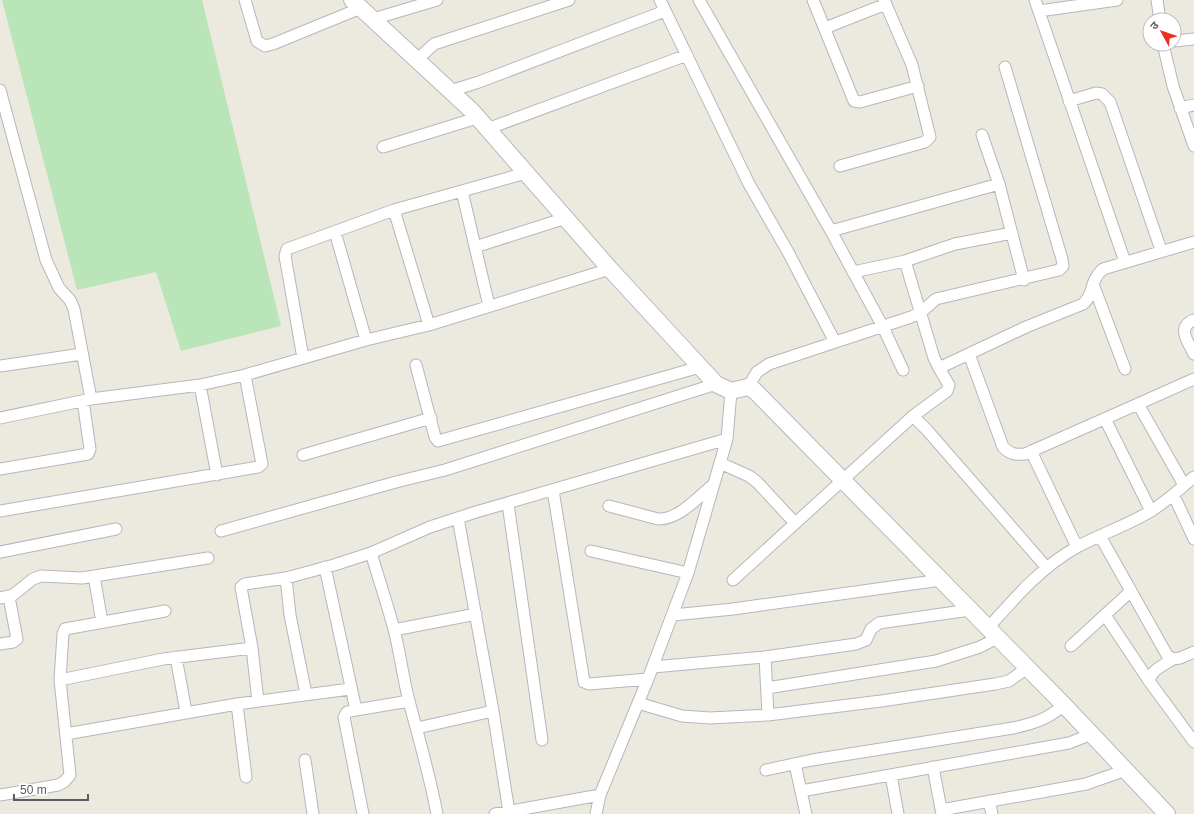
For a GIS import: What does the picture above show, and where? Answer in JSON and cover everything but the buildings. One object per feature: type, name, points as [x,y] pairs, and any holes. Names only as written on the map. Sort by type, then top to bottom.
[{"type":"street","points":[[244,0],[257,41],[265,46],[273,44],[355,2],[482,123],[610,269],[716,384],[731,391],[748,387],[754,390],[1064,705],[1167,814]]},
{"type":"street","points":[[372,19],[438,0]]},
{"type":"street","points":[[417,60],[434,44],[556,2],[570,0]]},
{"type":"street","points":[[660,0],[688,55],[749,184],[788,252],[835,342]]},
{"type":"street","points":[[699,0],[831,232],[883,327],[903,370]]},
{"type":"street","points":[[813,0],[826,28],[854,101],[860,102],[918,86]]},
{"type":"street","points":[[1035,0],[1125,262]]},
{"type":"street","points":[[1039,11],[1117,0]]},
{"type":"street","points":[[1157,0],[1159,12]]},
{"type":"street","points":[[826,28],[887,2],[912,65],[930,131],[929,139],[840,166]]},
{"type":"street","points":[[450,91],[479,82],[665,11]]},
{"type":"street","points":[[1182,40],[1194,39]]},
{"type":"street","points":[[1165,52],[1173,86],[1194,146]]},
{"type":"street","points":[[383,147],[482,123],[688,55]]},
{"type":"street","points":[[748,387],[757,372],[769,364],[883,327],[920,312],[936,299],[1024,280],[1058,270],[1063,266],[1005,67]]},
{"type":"street","points":[[0,90],[4,113],[46,260],[59,288],[70,300],[74,309],[82,354],[90,449],[88,454],[0,469]]},
{"type":"street","points":[[1069,101],[1096,94],[1102,94],[1110,102],[1161,250]]},
{"type":"street","points":[[1180,108],[1194,105]]},
{"type":"street","points":[[982,135],[999,184],[1024,280]]},
{"type":"street","points":[[303,358],[285,252],[290,248],[394,210],[526,173]]},
{"type":"street","points":[[831,232],[999,184]]},
{"type":"street","points":[[462,191],[489,306]]},
{"type":"street","points":[[394,210],[429,325]]},
{"type":"street","points":[[475,247],[566,218]]},
{"type":"street","points":[[335,232],[366,340]]},
{"type":"street","points":[[853,272],[905,261],[955,244],[1012,233]]},
{"type":"street","points":[[939,368],[1026,327],[1083,304],[1089,298],[1096,275],[1103,269],[1161,250],[1194,242]]},
{"type":"street","points":[[733,580],[842,479],[913,416],[947,391],[949,385],[934,358],[905,261]]},
{"type":"street","points":[[0,418],[87,400],[200,385],[245,375],[366,340],[429,325],[610,269]]},
{"type":"street","points":[[1093,284],[1125,369]]},
{"type":"street","points":[[1194,320],[1183,330],[1194,354]]},
{"type":"street","points":[[0,366],[82,354]]},
{"type":"street","points":[[969,354],[1003,447],[1015,455],[1031,451],[1194,379]]},
{"type":"street","points":[[416,365],[437,441],[700,367]]},
{"type":"street","points":[[0,511],[258,468],[262,464],[245,375]]},
{"type":"street","points":[[221,531],[396,482],[445,470],[716,384]]},
{"type":"street","points":[[200,385],[217,475]]},
{"type":"street","points":[[596,814],[600,795],[648,679],[688,573],[727,439],[731,391]]},
{"type":"street","points":[[1138,404],[1184,485]]},
{"type":"street","points":[[913,416],[927,430],[1047,568]]},
{"type":"street","points":[[303,455],[431,418]]},
{"type":"street","points":[[1105,419],[1151,511]]},
{"type":"street","points":[[258,701],[252,648],[242,587],[245,584],[286,578],[371,553],[430,527],[458,518],[642,462],[727,439]]},
{"type":"street","points":[[1031,451],[1077,547]]},
{"type":"street","points":[[720,463],[757,482],[795,523]]},
{"type":"street","points":[[766,688],[936,661],[980,647],[992,633],[1021,591],[1047,568],[1077,547],[1151,511],[1174,496],[1194,477]]},
{"type":"street","points":[[609,506],[666,520],[677,514],[714,484]]},
{"type":"street","points":[[553,490],[584,682],[589,684],[648,679]]},
{"type":"street","points":[[1174,496],[1194,539]]},
{"type":"street","points":[[508,504],[542,740]]},
{"type":"street","points":[[458,518],[493,711],[509,812]]},
{"type":"street","points":[[0,552],[116,529]]},
{"type":"street","points":[[1100,536],[1167,655],[1173,659]]},
{"type":"street","points":[[591,551],[688,573]]},
{"type":"street","points":[[371,553],[394,630],[409,701],[417,728],[421,750],[430,778],[437,814]]},
{"type":"street","points":[[0,644],[13,642],[17,639],[4,597],[32,579],[41,576],[75,578],[94,576],[208,558]]},
{"type":"street","points":[[324,567],[350,689],[356,710]]},
{"type":"street","points":[[94,576],[102,622]]},
{"type":"street","points":[[286,578],[290,615],[306,694]]},
{"type":"street","points":[[673,615],[733,609],[940,580]]},
{"type":"street","points":[[1071,646],[1131,591]]},
{"type":"street","points":[[652,668],[765,657],[856,644],[866,640],[871,629],[879,623],[970,610]]},
{"type":"street","points":[[0,795],[58,784],[68,779],[70,770],[60,680],[64,631],[69,627],[165,611]]},
{"type":"street","points":[[394,630],[476,614]]},
{"type":"street","points":[[1105,615],[1149,681],[1194,742]]},
{"type":"street","points":[[60,680],[176,657],[252,648]]},
{"type":"street","points":[[1149,681],[1150,676],[1155,670],[1173,659],[1180,658],[1194,652]]},
{"type":"street","points":[[176,657],[186,712]]},
{"type":"street","points":[[765,657],[768,715]]},
{"type":"street","points":[[638,704],[682,716],[710,718],[768,715],[881,701],[995,684],[1009,681],[1027,668]]},
{"type":"street","points":[[66,734],[236,704],[350,689]]},
{"type":"street","points":[[364,814],[344,718],[347,712],[409,701]]},
{"type":"street","points":[[236,704],[246,777]]},
{"type":"street","points":[[766,770],[1036,723],[1046,719],[1064,705]]},
{"type":"street","points":[[417,728],[493,711]]},
{"type":"street","points":[[801,791],[1069,743],[1092,734]]},
{"type":"street","points":[[305,760],[313,814]]},
{"type":"street","points":[[795,764],[806,814]]},
{"type":"street","points":[[933,767],[941,812],[989,801],[1086,784],[1126,770]]},
{"type":"street","points":[[891,775],[898,814]]},
{"type":"street","points":[[495,814],[525,811],[600,795]]},
{"type":"street","points":[[989,801],[992,814]]},
{"type":"green space","points":[[2,0],[202,0],[281,326],[181,351],[156,272],[77,290]]}]
